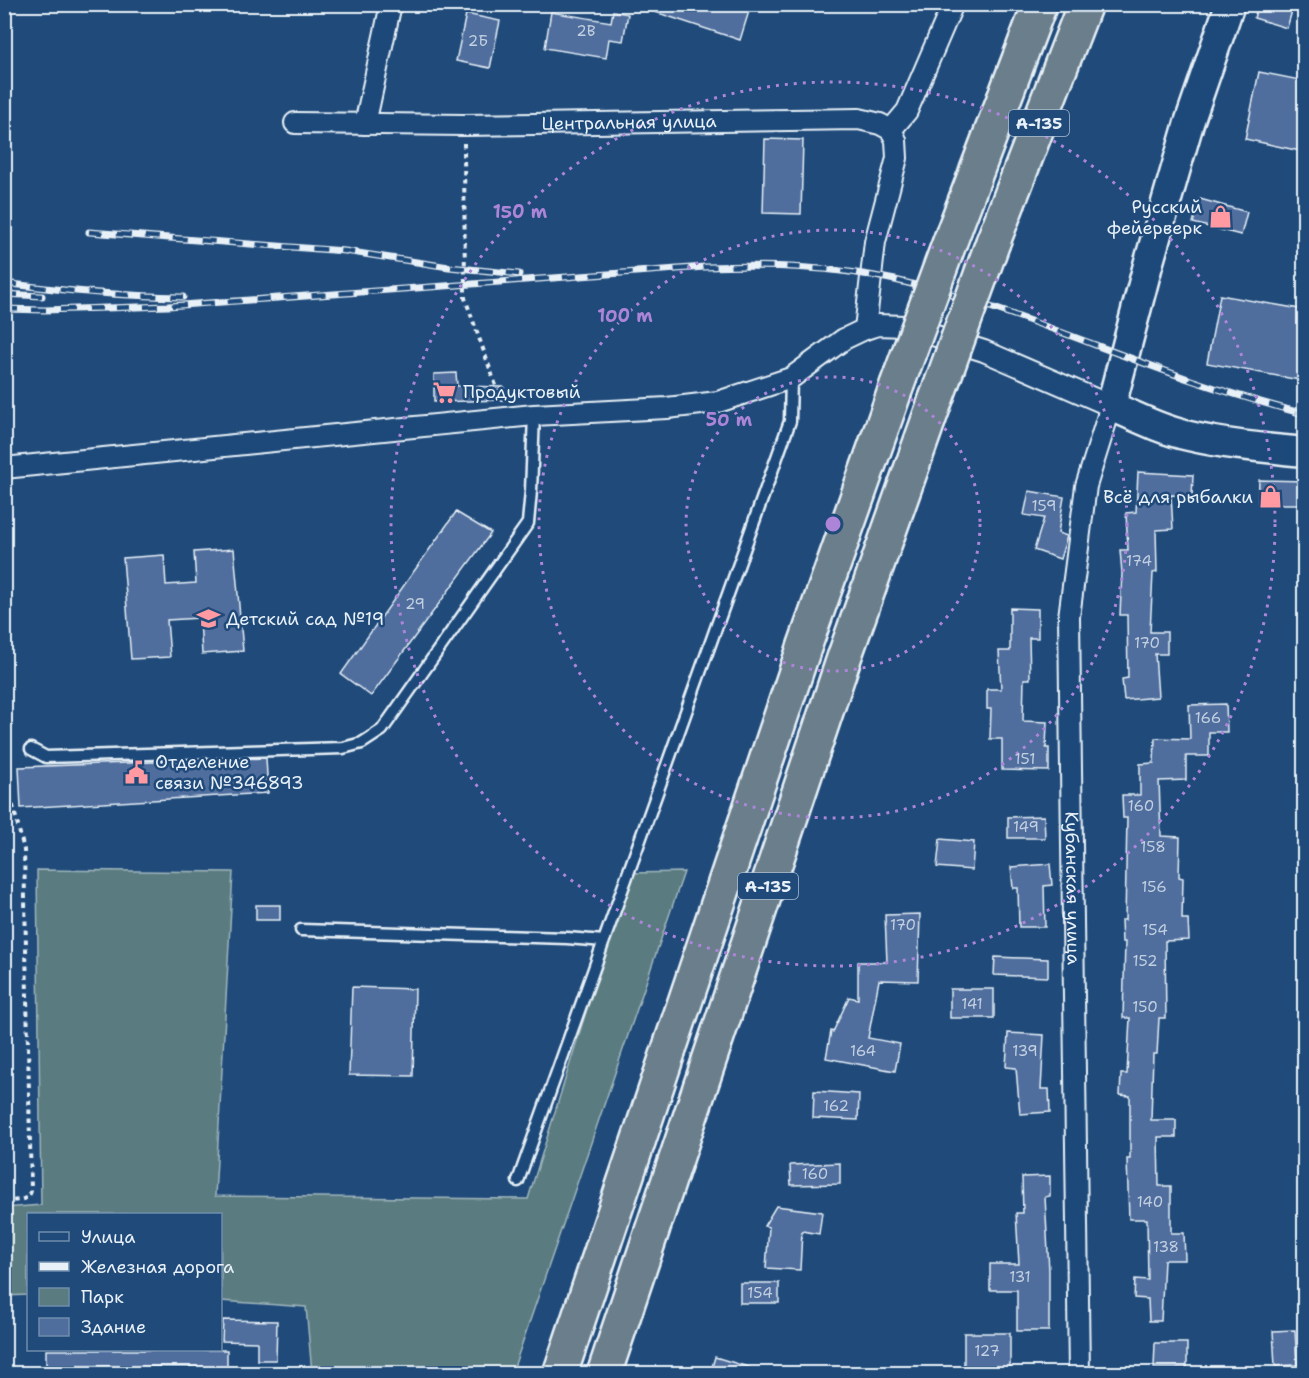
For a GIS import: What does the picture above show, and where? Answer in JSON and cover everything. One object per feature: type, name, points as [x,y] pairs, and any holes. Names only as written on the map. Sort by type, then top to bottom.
[{"type":"highway","name":"А-135","points":[[560,1374],[805,645],[897,385],[1040,4]]},
{"type":"highway","name":"А-135","points":[[604,1374],[840,670],[993,242],[1084,4]]},
{"type":"street","points":[[365,124],[392,4]]},
{"type":"street","points":[[865,329],[875,242],[897,158],[896,140],[891,130],[908,111],[952,4]]},
{"type":"street","points":[[1111,406],[1189,123],[1230,4]]},
{"type":"street","name":"Центральная улица","points":[[295,123],[464,125],[859,119],[880,124],[891,130]]},
{"type":"street","points":[[4,468],[534,415],[667,408],[718,402],[791,378],[844,339],[879,325],[904,326],[984,351],[1156,426],[1188,436],[1222,443],[1305,452]]},
{"type":"street","name":"Кубанская улица","points":[[1079,1374],[1069,617],[1086,486],[1111,406]]},
{"type":"lane","points":[[518,1181],[790,421],[791,378]]},
{"type":"lane","points":[[31,750],[46,757],[343,748],[362,743],[382,730],[528,523],[534,415]]},
{"type":"lane","points":[[301,930],[604,941]]},
{"type":"path","points":[[464,125],[465,298],[507,418]]},
{"type":"path","points":[[4,770],[24,850],[31,1191],[30,1196],[26,1199],[4,1201]]},
{"type":"green space","points":[[37,870],[233,872],[215,1196],[528,1199],[629,873],[684,872],[512,1373],[312,1373],[306,1307],[222,1301],[222,1213],[27,1213],[27,1295],[5,1296],[5,1208],[41,1205]]},
{"type":"building","points":[[643,4],[740,4],[750,8],[740,40],[643,8]]},
{"type":"building","points":[[1258,4],[1294,4],[1287,28],[1254,18]]},
{"type":"building","points":[[613,11],[628,14],[623,41],[609,39],[606,58],[545,48],[551,12],[611,22]]},
{"type":"building","points":[[466,14],[500,21],[490,68],[456,61]]},
{"type":"building","points":[[1259,72],[1305,81],[1305,152],[1245,139]]},
{"type":"building","points":[[765,139],[803,140],[801,214],[763,213]]},
{"type":"building","name":"Русский фейерверк","points":[[1200,199],[1247,212],[1241,235],[1193,223]]},
{"type":"building","points":[[1220,295],[1305,310],[1305,381],[1207,363]]},
{"type":"building","points":[[456,373],[457,386],[504,387],[504,400],[434,402],[434,374]]},
{"type":"building","points":[[1138,472],[1193,475],[1192,496],[1171,495],[1173,529],[1156,530],[1157,572],[1153,573],[1150,632],[1167,632],[1167,654],[1155,654],[1158,697],[1124,700],[1122,679],[1128,678],[1127,615],[1120,615],[1122,573],[1120,550],[1128,550],[1126,513],[1136,512]]},
{"type":"building","points":[[1259,480],[1305,481],[1305,504],[1258,504]]},
{"type":"building","points":[[1029,491],[1064,497],[1058,533],[1067,536],[1060,559],[1034,550],[1044,518],[1024,515]]},
{"type":"building","points":[[456,512],[491,533],[371,696],[341,674]]},
{"type":"building","points":[[234,549],[243,651],[202,654],[200,618],[167,620],[170,657],[131,659],[123,558],[164,555],[166,585],[196,583],[194,552]]},
{"type":"building","points":[[1010,608],[1038,609],[1038,638],[1029,638],[1030,679],[1024,679],[1023,721],[1047,722],[1046,748],[1049,748],[1049,771],[1002,770],[1002,739],[990,739],[991,709],[987,709],[987,689],[1001,689],[999,651],[1010,651]]},
{"type":"building","points":[[1226,704],[1227,732],[1209,732],[1209,756],[1186,756],[1186,780],[1159,781],[1161,836],[1180,837],[1179,877],[1183,878],[1182,919],[1188,919],[1189,940],[1165,941],[1166,1018],[1159,1018],[1157,1054],[1153,1054],[1151,1120],[1176,1120],[1176,1137],[1158,1137],[1159,1186],[1171,1186],[1171,1233],[1184,1233],[1185,1260],[1164,1260],[1161,1321],[1149,1321],[1148,1299],[1134,1298],[1135,1279],[1148,1280],[1147,1219],[1129,1219],[1127,1159],[1130,1159],[1130,1096],[1120,1095],[1121,1074],[1127,1074],[1130,1018],[1123,1018],[1125,942],[1122,942],[1121,920],[1125,920],[1127,818],[1123,818],[1122,795],[1140,795],[1140,764],[1154,763],[1155,738],[1190,739],[1189,705]]},
{"type":"building","points":[[266,758],[268,793],[21,808],[19,767]]},
{"type":"building","points":[[1044,816],[1045,838],[1008,838],[1008,817]]},
{"type":"building","points":[[940,839],[974,842],[972,870],[937,867]]},
{"type":"building","points":[[1050,864],[1052,885],[1044,886],[1045,927],[1019,927],[1018,888],[1013,888],[1011,867]]},
{"type":"building","points":[[256,905],[280,905],[280,920],[256,920]]},
{"type":"building","points":[[920,914],[918,981],[879,980],[868,1038],[900,1044],[895,1071],[826,1058],[831,1031],[833,1032],[849,997],[858,999],[858,962],[887,962],[885,915]]},
{"type":"building","points":[[995,957],[1048,959],[1048,977],[994,975]]},
{"type":"building","points":[[352,987],[415,989],[413,1076],[349,1075]]},
{"type":"building","points":[[950,989],[994,989],[994,1018],[950,1018]]},
{"type":"building","points":[[1008,1033],[1044,1035],[1041,1089],[1049,1089],[1050,1112],[1020,1114],[1016,1068],[1006,1067]]},
{"type":"building","points":[[814,1091],[859,1094],[858,1120],[813,1118]]},
{"type":"building","points":[[840,1163],[840,1184],[791,1185],[790,1165]]},
{"type":"building","points":[[1050,1176],[1050,1196],[1045,1197],[1049,1331],[1017,1331],[1017,1290],[990,1290],[990,1264],[1019,1264],[1016,1213],[1023,1213],[1022,1177]]},
{"type":"building","points":[[776,1206],[822,1212],[819,1234],[802,1231],[800,1270],[766,1268],[769,1227],[764,1226]]},
{"type":"building","points":[[740,1283],[779,1283],[779,1303],[740,1303]]},
{"type":"building","points":[[223,1320],[277,1321],[276,1360],[257,1360],[257,1342],[222,1341]]},
{"type":"building","points":[[1295,1330],[1297,1365],[1275,1366],[1273,1331]]},
{"type":"building","points":[[964,1333],[1010,1333],[1010,1369],[964,1369]]},
{"type":"building","points":[[1155,1343],[1187,1343],[1187,1368],[1154,1368]]},
{"type":"building","points":[[227,1350],[227,1367],[46,1366],[46,1351]]},
{"type":"building","points":[[715,1357],[758,1370],[757,1374],[710,1374]]},
{"type":"railway","points":[[89,232],[345,251],[449,267],[519,274]]},
{"type":"railway","points":[[4,309],[168,306],[705,267],[753,266],[824,269],[895,280],[970,301],[1191,380],[1304,414]]},
{"type":"railway","points":[[4,283],[94,293],[183,297]]},
{"type":"railway","points":[[4,294],[42,296]]},
{"type":"place","name":"Русский фейерверк","points":[[1220,217]]},
{"type":"place","name":"Продуктовый","points":[[445,392]]},
{"type":"place","name":"Всё для рыбалки","points":[[1271,497]]},
{"type":"place","name":"Детский сад №19","points":[[208,619]]},
{"type":"place","name":"Отделение связи №346893","points":[[137,772]]}]
